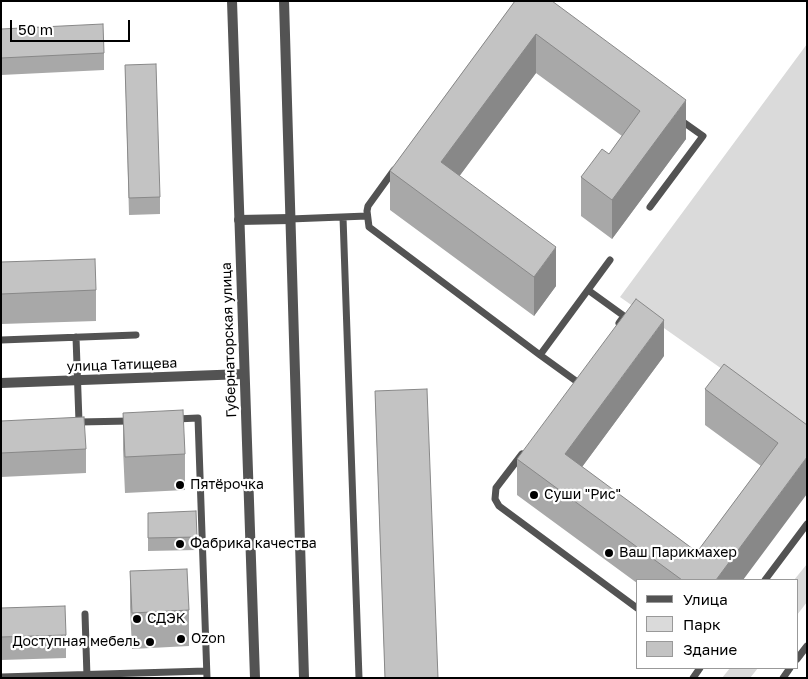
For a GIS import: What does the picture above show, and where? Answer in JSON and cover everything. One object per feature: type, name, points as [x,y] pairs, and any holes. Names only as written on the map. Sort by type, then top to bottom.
[{"type":"street","name":"Губернаторская улица","points":[[232,1],[255,678]]},
{"type":"street","points":[[284,1],[304,678]]},
{"type":"street","points":[[239,220],[290,219]]},
{"type":"street","name":"улица Татищева","points":[[1,383],[244,374]]},
{"type":"lane","points":[[650,207],[703,136],[671,113]]},
{"type":"lane","points":[[398,165],[370,203],[367,216],[368,224],[372,230],[576,381]]},
{"type":"lane","points":[[290,219],[367,216]]},
{"type":"lane","points":[[343,217],[359,678]]},
{"type":"lane","points":[[540,355],[610,260]]},
{"type":"lane","points":[[588,290],[624,316],[613,331]]},
{"type":"lane","points":[[1,340],[136,335]]},
{"type":"lane","points":[[76,338],[79,422]]},
{"type":"lane","points":[[570,389],[581,374]]},
{"type":"lane","points":[[1,678],[207,674],[198,418],[170,419]]},
{"type":"lane","points":[[70,422],[142,420]]},
{"type":"lane","points":[[525,450],[496,488],[495,499],[499,506],[636,607]]},
{"type":"lane","points":[[766,579],[807,524]]},
{"type":"lane","points":[[85,614],[87,676]]},
{"type":"lane","points":[[798,658],[807,646]]},
{"type":"green space","points":[[807,44],[807,429],[620,297]]},
{"type":"green space","points":[[807,564],[807,602],[798,614],[798,579],[795,579]]},
{"type":"green space","points":[[729,669],[757,669],[750,678],[722,678]]},
{"type":"building","points":[[515,1],[552,1],[686,100],[612,200],[581,177],[602,149],[609,154],[640,111],[536,34],[441,162],[556,247],[534,277],[390,171]]},
{"type":"building","points":[[103,24],[104,53],[1,58],[1,29]]},
{"type":"building","points":[[156,64],[160,197],[129,198],[125,65]]},
{"type":"building","points":[[95,259],[96,290],[1,294],[1,262]]},
{"type":"building","points":[[636,299],[664,320],[565,454],[697,552],[778,443],[705,389],[724,364],[807,425],[807,457],[717,579],[681,579],[517,459]]},
{"type":"building","points":[[427,389],[438,678],[385,678],[375,391]]},
{"type":"building","points":[[183,410],[185,454],[125,457],[123,413]]},
{"type":"building","points":[[84,417],[86,449],[1,453],[1,421]]},
{"type":"building","points":[[196,511],[197,537],[148,538],[148,513]]},
{"type":"building","points":[[187,569],[189,610],[132,613],[130,571]]},
{"type":"building","points":[[65,606],[66,635],[1,637],[1,608]]},
{"type":"place","name":"Пятёрочка","points":[[180,485]]},
{"type":"place","name":"Суши \"Рис\"","points":[[534,495]]},
{"type":"place","name":"Фабрика качества","points":[[180,544]]},
{"type":"place","name":"Ваш Парикмахер","points":[[609,553]]},
{"type":"place","name":"СДЭК","points":[[137,619]]},
{"type":"place","name":"Ozon","points":[[181,639]]},
{"type":"place","name":"Доступная мебель","points":[[150,642]]}]
